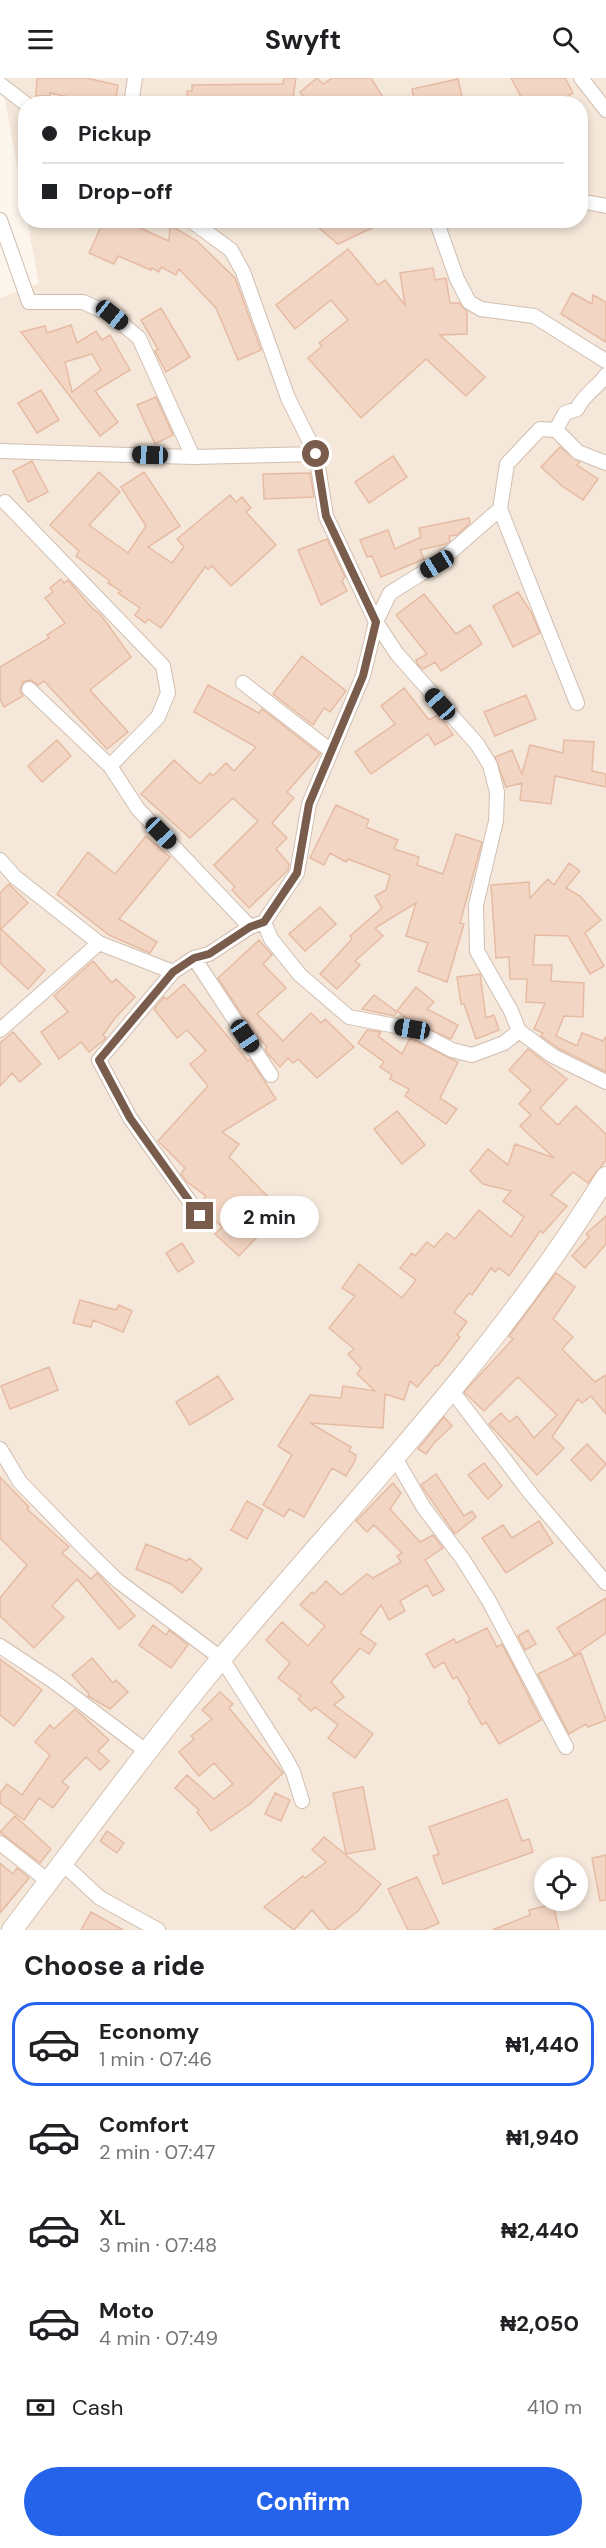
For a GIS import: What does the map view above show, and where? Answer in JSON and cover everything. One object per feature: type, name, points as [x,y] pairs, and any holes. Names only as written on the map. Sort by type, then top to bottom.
[{"type":"street","points":[[132,96],[135,78]]},
{"type":"street","points":[[581,78],[606,110]]},
{"type":"street","points":[[0,84],[18,97]]},
{"type":"street","points":[[588,203],[606,206]]},
{"type":"street","points":[[0,220],[29,302],[83,302],[112,315],[139,338],[193,457]]},
{"type":"street","points":[[201,228],[217,239],[235,258],[243,272],[288,398],[316,454],[326,516],[376,622],[397,654],[477,744],[490,765],[497,792],[496,821],[476,905],[477,951],[511,1011],[519,1031],[553,1056],[606,1082]]},
{"type":"street","points":[[439,228],[457,279],[469,302],[481,309],[534,316],[606,361]]},
{"type":"street","points":[[556,430],[565,413],[578,409],[583,398],[600,384],[606,375]]},
{"type":"street","points":[[578,703],[500,509],[507,464],[540,429],[556,430],[578,452],[606,464]]},
{"type":"street","points":[[0,451],[193,457],[316,454]]},
{"type":"street","points":[[5,502],[163,666],[168,693],[158,717],[110,766]]},
{"type":"street","points":[[200,1216],[130,1118],[99,1060],[173,972],[194,958],[209,954],[250,927],[264,922],[297,873],[309,804],[363,676],[376,622],[390,592],[437,564],[500,509]]},
{"type":"street","points":[[243,683],[331,751]]},
{"type":"street","points":[[29,689],[110,766],[138,809],[250,927]]},
{"type":"street","points":[[0,860],[15,877],[99,943],[173,972]]},
{"type":"street","points":[[264,922],[271,939],[300,975],[349,1017],[412,1029],[452,1050],[472,1055],[504,1043],[519,1031]]},
{"type":"street","points":[[0,1029],[99,943]]},
{"type":"street","points":[[194,958],[271,1075]]},
{"type":"street","points":[[12,1930],[146,1751],[394,1456],[452,1391],[576,1225],[606,1177]]},
{"type":"street","points":[[452,1391],[531,1494],[606,1583]]},
{"type":"street","points":[[0,1449],[20,1482],[118,1581],[222,1659],[283,1754],[293,1772],[302,1801]]},
{"type":"street","points":[[394,1456],[424,1508],[462,1558],[489,1601],[566,1747]]},
{"type":"street","points":[[0,1646],[53,1681],[146,1751]]},
{"type":"street","points":[[0,1843],[48,1881]]},
{"type":"street","points":[[62,1863],[100,1898],[158,1930]]},
{"type":"shaded area","points":[[1,78],[606,78],[606,1930],[0,1930],[0,298],[39,283],[28,228],[588,228],[588,96],[18,96],[18,172]]},
{"type":"building","points":[[37,78],[86,78],[118,85],[116,96],[64,96],[50,93],[50,96],[36,96]]},
{"type":"building","points":[[284,78],[296,78],[293,96],[187,96],[187,91],[192,91],[192,85],[283,84]]},
{"type":"building","points":[[317,78],[323,84],[332,78],[371,78],[382,96],[303,96],[300,92]]},
{"type":"building","points":[[511,78],[565,78],[573,93],[568,96],[521,96]]},
{"type":"building","points":[[458,79],[462,96],[413,96],[412,89]]},
{"type":"building","points":[[100,228],[140,228],[169,241],[170,228],[175,228],[197,241],[235,278],[261,350],[238,360],[216,308],[179,269],[176,275],[161,267],[159,272],[118,256],[114,264],[89,253]]},
{"type":"building","points":[[319,228],[372,228],[338,244]]},
{"type":"building","points":[[348,249],[378,285],[385,280],[405,305],[400,273],[433,268],[435,280],[446,278],[450,303],[459,303],[467,311],[467,334],[440,335],[485,377],[466,396],[426,359],[361,418],[308,358],[322,346],[319,343],[348,320],[331,300],[295,329],[276,305]]},
{"type":"building","points":[[572,293],[592,304],[593,295],[606,302],[606,342],[561,314]]},
{"type":"building","points":[[161,308],[190,357],[166,372],[155,351],[158,349],[141,320]]},
{"type":"building","points":[[71,325],[77,343],[96,331],[102,340],[110,335],[130,370],[95,391],[118,422],[100,436],[21,332],[45,326],[47,333]],"holes":[[[92,354],[101,370],[72,392],[65,362]]]},
{"type":"building","points":[[41,390],[59,420],[37,433],[18,403]]},
{"type":"building","points":[[156,397],[173,435],[155,444],[137,405]]},
{"type":"building","points":[[560,447],[580,462],[577,465],[598,479],[583,500],[562,486],[541,467]]},
{"type":"building","points":[[393,456],[407,477],[369,503],[355,482]]},
{"type":"building","points":[[32,461],[48,492],[28,502],[13,471]]},
{"type":"building","points":[[99,472],[120,492],[89,525],[128,553],[146,526],[121,487],[144,472],[180,526],[148,547],[172,563],[184,547],[177,539],[230,495],[236,502],[242,497],[251,508],[246,512],[276,545],[231,586],[212,566],[208,569],[205,567],[161,628],[148,619],[145,623],[135,615],[140,608],[118,593],[121,591],[108,583],[110,581],[76,556],[79,551],[50,525]]},
{"type":"building","points":[[310,473],[314,497],[264,499],[263,474]]},
{"type":"building","points":[[469,518],[470,523],[457,535],[449,536],[450,541],[446,544],[420,550],[424,559],[381,577],[372,556],[367,557],[360,540],[388,530],[395,549],[421,537],[419,528]]},
{"type":"building","points":[[327,539],[345,577],[342,581],[347,591],[321,605],[298,550]]},
{"type":"building","points":[[61,579],[64,583],[68,580],[101,615],[131,657],[90,690],[128,732],[107,749],[44,681],[38,685],[31,680],[23,682],[20,691],[23,696],[4,707],[0,699],[0,667],[49,638],[47,635],[65,623],[45,598],[53,592],[50,588]]},
{"type":"building","points":[[518,592],[531,612],[540,633],[513,647],[493,606]]},
{"type":"building","points":[[424,594],[456,634],[470,625],[482,644],[441,671],[435,662],[423,669],[418,665],[416,660],[427,654],[396,615]]},
{"type":"building","points":[[302,656],[346,691],[330,712],[324,708],[313,725],[273,694]]},
{"type":"building","points":[[208,685],[259,713],[262,709],[320,754],[287,792],[294,798],[272,823],[287,838],[276,849],[289,864],[288,870],[249,908],[232,890],[235,887],[214,865],[258,821],[233,798],[190,838],[141,794],[174,760],[200,784],[210,773],[213,776],[226,763],[234,771],[256,747],[194,712]]},
{"type":"building","points":[[404,688],[429,720],[439,714],[453,735],[435,745],[428,734],[371,774],[355,752],[395,724],[381,706]]},
{"type":"building","points":[[526,695],[536,719],[495,736],[484,712]]},
{"type":"building","points":[[57,740],[71,756],[42,782],[28,766]]},
{"type":"building","points":[[564,740],[594,742],[592,771],[606,774],[606,787],[555,776],[551,804],[520,800],[522,783],[506,787],[495,757],[512,750],[522,774],[530,745],[563,753]]},
{"type":"building","points":[[336,805],[369,820],[366,827],[398,840],[394,849],[419,857],[417,865],[443,874],[456,834],[482,842],[460,923],[464,924],[447,982],[418,971],[428,943],[406,936],[416,903],[375,928],[383,936],[355,961],[360,965],[337,989],[320,974],[352,939],[350,936],[382,908],[375,896],[386,890],[390,875],[348,859],[346,862],[330,853],[324,865],[310,858]]},
{"type":"building","points":[[146,836],[170,857],[119,919],[157,942],[150,953],[109,935],[57,894],[88,852],[115,874]]},
{"type":"building","points":[[569,863],[580,871],[566,888],[580,896],[601,920],[585,933],[604,966],[590,974],[568,936],[535,935],[533,965],[552,965],[551,981],[584,983],[583,1017],[564,1016],[556,1036],[577,1046],[582,1033],[603,1041],[606,1037],[606,1072],[558,1048],[541,1036],[543,1033],[534,1029],[545,1003],[526,1002],[527,979],[510,979],[509,957],[496,958],[491,885],[529,882],[530,898],[548,879],[554,885]]},
{"type":"building","points":[[9,884],[28,903],[1,929],[45,970],[28,989],[0,963],[0,893]]},
{"type":"building","points":[[320,907],[336,924],[305,951],[289,934]]},
{"type":"building","points":[[259,940],[272,955],[263,964],[286,988],[257,1014],[283,1041],[311,1013],[321,1023],[325,1019],[354,1047],[317,1078],[298,1059],[293,1063],[288,1058],[280,1067],[269,1055],[265,1049],[267,1047],[254,1033],[218,978]]},
{"type":"building","points":[[93,961],[112,983],[116,979],[135,997],[115,1018],[103,1035],[106,1038],[103,1041],[89,1052],[81,1042],[59,1059],[41,1032],[68,1012],[54,996]]},
{"type":"building","points":[[480,974],[486,1018],[494,1015],[499,1030],[476,1039],[464,1004],[461,1004],[457,977]]},
{"type":"building","points":[[184,984],[248,1061],[250,1059],[276,1099],[222,1132],[239,1144],[229,1157],[282,1211],[239,1256],[215,1234],[222,1227],[209,1215],[201,1202],[206,1196],[187,1182],[181,1174],[185,1168],[158,1141],[208,1086],[190,1064],[206,1051],[187,1030],[177,1038],[154,1009],[164,997],[167,999]]},
{"type":"building","points":[[416,987],[434,1002],[427,1009],[458,1025],[451,1039],[407,1019],[397,1011]]},
{"type":"building","points":[[374,995],[397,1012],[394,1016],[362,1009]]},
{"type":"building","points":[[367,1030],[381,1032],[378,1036],[402,1054],[410,1038],[458,1062],[440,1098],[457,1109],[446,1124],[405,1096],[409,1089],[390,1079],[392,1075],[380,1067],[384,1062],[358,1043]]},
{"type":"building","points":[[13,1032],[41,1064],[20,1082],[12,1073],[0,1086],[0,1043]]},
{"type":"building","points":[[528,1049],[567,1079],[540,1108],[558,1125],[576,1106],[606,1134],[606,1160],[588,1183],[573,1172],[551,1195],[567,1206],[543,1233],[540,1231],[509,1276],[499,1268],[495,1272],[491,1268],[472,1295],[469,1293],[454,1312],[467,1322],[457,1335],[460,1337],[438,1366],[436,1365],[417,1387],[410,1381],[404,1400],[385,1394],[383,1428],[310,1423],[351,1447],[349,1451],[356,1455],[355,1461],[346,1476],[332,1468],[304,1517],[289,1509],[284,1517],[263,1505],[292,1455],[278,1446],[310,1395],[341,1398],[343,1386],[375,1391],[357,1374],[361,1368],[348,1354],[354,1349],[329,1328],[355,1296],[342,1288],[359,1264],[402,1298],[416,1280],[400,1268],[412,1253],[415,1256],[427,1242],[434,1247],[447,1233],[455,1239],[479,1210],[511,1237],[524,1217],[503,1201],[511,1191],[483,1184],[470,1171],[488,1149],[508,1165],[515,1144],[554,1158],[520,1126],[531,1115],[519,1104],[531,1090],[509,1070]]},
{"type":"building","points":[[397,1111],[425,1145],[402,1164],[374,1129]]},
{"type":"building","points":[[606,1216],[606,1244],[585,1268],[572,1256],[589,1237],[586,1234]]},
{"type":"building","points":[[182,1243],[194,1262],[178,1272],[166,1253]]},
{"type":"building","points":[[556,1273],[575,1287],[553,1319],[573,1337],[562,1349],[595,1382],[606,1375],[606,1414],[591,1396],[582,1403],[578,1399],[552,1437],[564,1448],[537,1475],[489,1424],[501,1413],[509,1422],[517,1416],[534,1438],[557,1415],[518,1377],[484,1411],[464,1392],[513,1339],[509,1336]]},
{"type":"building","points":[[80,1300],[116,1310],[119,1305],[132,1311],[123,1332],[93,1320],[91,1327],[73,1323]]},
{"type":"building","points":[[49,1367],[58,1390],[10,1409],[1,1386]]},
{"type":"building","points":[[218,1376],[233,1399],[190,1425],[176,1402]]},
{"type":"building","points":[[444,1417],[452,1426],[426,1454],[418,1449]]},
{"type":"building","points":[[587,1444],[606,1464],[591,1481],[571,1460]]},
{"type":"building","points":[[484,1463],[502,1486],[488,1499],[468,1475]]},
{"type":"building","points":[[436,1474],[464,1516],[472,1511],[476,1517],[455,1534],[421,1485]]},
{"type":"building","points":[[0,1477],[29,1507],[27,1509],[69,1547],[62,1553],[91,1579],[97,1573],[135,1616],[119,1629],[77,1579],[52,1606],[64,1617],[34,1648],[0,1616],[0,1598],[27,1565],[0,1538]]},
{"type":"building","points":[[393,1483],[401,1493],[390,1509],[420,1542],[433,1535],[443,1548],[425,1560],[444,1590],[433,1596],[427,1585],[400,1601],[405,1611],[389,1620],[381,1605],[360,1633],[376,1644],[369,1654],[360,1648],[331,1682],[344,1697],[334,1705],[373,1734],[355,1758],[328,1738],[338,1725],[315,1707],[311,1711],[298,1699],[301,1696],[278,1678],[290,1663],[266,1640],[282,1622],[308,1646],[325,1626],[300,1605],[312,1592],[314,1594],[326,1581],[341,1595],[367,1574],[373,1578],[401,1562],[397,1556],[402,1553],[374,1525],[367,1532],[356,1521]]},
{"type":"building","points":[[247,1501],[263,1510],[247,1539],[231,1530]]},
{"type":"building","points":[[539,1521],[553,1543],[506,1573],[482,1538],[503,1525],[512,1538]]},
{"type":"building","points":[[146,1544],[187,1561],[189,1558],[202,1569],[182,1593],[171,1584],[136,1569]]},
{"type":"building","points":[[606,1598],[606,1633],[574,1655],[557,1628]]},
{"type":"building","points":[[153,1625],[166,1635],[169,1630],[188,1645],[171,1668],[139,1645]]},
{"type":"building","points":[[487,1628],[497,1647],[502,1644],[541,1720],[499,1744],[486,1722],[482,1725],[457,1677],[453,1679],[444,1662],[434,1668],[426,1654],[454,1639],[456,1643]]},
{"type":"building","points":[[528,1630],[536,1644],[525,1650],[518,1636]]},
{"type":"building","points":[[581,1653],[606,1720],[588,1727],[586,1724],[569,1734],[538,1674]]},
{"type":"building","points":[[92,1658],[113,1683],[116,1680],[128,1692],[110,1709],[88,1696],[89,1694],[72,1675]]},
{"type":"building","points":[[0,1659],[42,1690],[14,1726],[0,1715]]},
{"type":"building","points":[[220,1692],[233,1704],[229,1708],[283,1773],[250,1804],[211,1831],[197,1812],[199,1810],[175,1788],[187,1775],[214,1799],[233,1784],[214,1763],[199,1776],[179,1752],[194,1739],[191,1736],[212,1719],[202,1710]]},
{"type":"building","points":[[75,1709],[109,1740],[98,1751],[109,1761],[100,1770],[86,1757],[62,1782],[69,1787],[53,1808],[39,1798],[24,1820],[0,1803],[0,1793],[7,1784],[22,1795],[50,1755],[35,1742],[50,1725],[54,1729]]},
{"type":"building","points":[[363,1787],[375,1849],[346,1854],[333,1793]]},
{"type":"building","points":[[275,1793],[290,1800],[281,1821],[265,1814]]},
{"type":"building","points":[[507,1799],[522,1841],[529,1839],[533,1852],[443,1884],[433,1856],[439,1854],[429,1827]]},
{"type":"building","points":[[15,1816],[51,1849],[40,1863],[0,1832]]},
{"type":"building","points":[[107,1831],[124,1843],[117,1853],[100,1841]]},
{"type":"building","points":[[324,1837],[381,1884],[358,1911],[334,1930],[329,1930],[312,1910],[294,1930],[264,1907],[303,1876],[305,1878],[326,1862],[312,1850]]},
{"type":"building","points":[[606,1855],[606,1900],[600,1901],[592,1858]]},
{"type":"building","points":[[0,1863],[13,1874],[17,1868],[29,1878],[0,1913]]},
{"type":"building","points":[[417,1877],[439,1923],[423,1930],[408,1930],[388,1889]]},
{"type":"building","points":[[529,1910],[555,1911],[559,1930],[492,1930],[530,1915]]},
{"type":"building","points":[[91,1912],[123,1930],[81,1930]]},
{"type":"route","points":[[200,1216],[130,1118],[99,1060],[173,972],[194,958],[209,954],[250,927],[264,922],[297,873],[309,804],[363,676],[376,622],[326,516],[316,454]]}]
